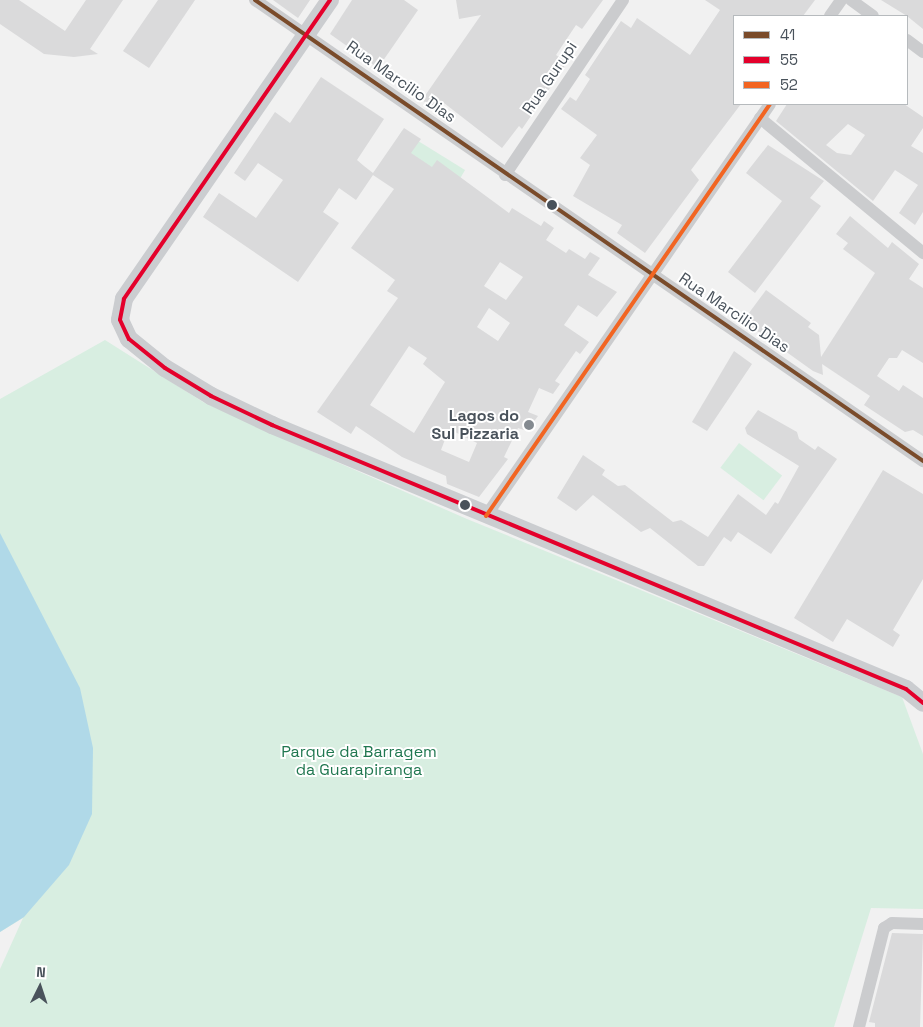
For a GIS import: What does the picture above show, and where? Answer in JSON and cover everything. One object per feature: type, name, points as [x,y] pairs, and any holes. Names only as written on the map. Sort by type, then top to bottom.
[{"type":"street","name":"Rua Marcilio Dias","points":[[255,0],[652,277],[923,461]]},
{"type":"street","points":[[330,0],[124,299],[120,320],[129,338],[164,368],[211,396],[486,516],[906,689],[923,703]]},
{"type":"street","name":"Rua Gurupi","points":[[505,175],[622,0]]},
{"type":"street","points":[[831,15],[841,0]]},
{"type":"street","points":[[851,0],[873,15]]},
{"type":"street","points":[[908,41],[923,52]]},
{"type":"street","points":[[486,516],[769,105]]},
{"type":"street","points":[[760,118],[923,253]]},
{"type":"street","points":[[859,1027],[884,928],[892,923],[923,924]]},
{"type":"green space","points":[[402,131],[465,170],[457,184],[389,153]]},
{"type":"green space","name":"Parque da Barragem da Guarapiranga","points":[[105,340],[203,402],[291,442],[467,519],[902,697],[923,754],[923,909],[871,908],[834,1027],[0,1027],[0,969],[23,918],[0,932],[0,399]]},
{"type":"green space","points":[[739,443],[782,475],[763,500],[720,468]]},
{"type":"water","points":[[0,533],[80,688],[93,748],[92,814],[69,865],[24,917],[0,932]]},
{"type":"building","points":[[0,0],[19,0],[65,31],[86,0],[123,0],[90,49],[98,54],[74,57],[44,54],[0,24]]},
{"type":"building","points":[[158,0],[195,0],[149,68],[123,51]]},
{"type":"building","points":[[273,0],[310,0],[298,18]]},
{"type":"building","points":[[352,0],[404,0],[418,10],[378,68],[330,34]]},
{"type":"building","points":[[456,0],[603,0],[582,29],[576,25],[556,55],[566,62],[563,69],[522,129],[519,126],[502,148],[444,103],[438,111],[422,100],[481,15],[459,19]]},
{"type":"building","points":[[705,0],[815,0],[804,15],[733,15],[733,105],[740,105],[691,170],[699,180],[645,253],[617,233],[622,225],[573,196],[590,165],[580,158],[597,135],[561,109],[570,97],[576,101],[590,79],[585,75],[621,21],[631,28],[637,18],[690,55],[720,10]]},
{"type":"building","points":[[881,0],[923,0],[923,29],[908,15]]},
{"type":"building","points":[[321,77],[384,119],[357,160],[373,173],[404,128],[421,139],[411,153],[432,167],[437,160],[509,213],[512,208],[541,226],[544,221],[554,228],[546,240],[566,253],[569,249],[585,259],[590,252],[600,258],[588,275],[617,292],[597,317],[578,305],[564,325],[589,342],[580,354],[576,351],[555,381],[560,384],[553,394],[539,388],[528,412],[538,416],[527,431],[518,428],[504,457],[508,459],[479,497],[447,484],[446,476],[402,457],[356,426],[351,434],[317,412],[398,298],[387,291],[395,280],[351,248],[394,189],[373,175],[356,200],[339,188],[323,212],[339,223],[298,282],[203,217],[219,193],[256,218],[283,180],[258,163],[245,181],[234,173],[275,112],[290,123]],"holes":[[[500,262],[523,277],[506,300],[484,286]],[[489,308],[510,323],[498,341],[477,327]],[[409,346],[427,358],[423,364],[445,382],[414,433],[370,405]],[[449,429],[477,443],[469,462],[441,450]]]},
{"type":"building","points":[[786,105],[905,105],[923,117],[923,128],[911,146],[923,153],[923,212],[915,225],[899,213],[918,185],[895,170],[873,201],[776,121]],"holes":[[[848,124],[865,135],[851,155],[837,153],[826,145]]]},
{"type":"building","points":[[768,145],[824,181],[810,198],[821,206],[755,293],[728,272],[782,201],[746,173]]},
{"type":"building","points":[[850,216],[888,248],[892,242],[919,264],[909,279],[923,288],[923,363],[902,350],[897,358],[889,358],[877,376],[899,391],[903,385],[923,398],[923,436],[913,430],[905,432],[864,405],[870,396],[822,364],[823,375],[813,371],[743,321],[766,290],[811,323],[808,327],[819,335],[821,357],[875,273],[843,249],[848,243],[836,234]]},
{"type":"building","points":[[734,351],[752,364],[707,431],[692,422]]},
{"type":"building","points":[[758,410],[797,432],[799,439],[815,450],[818,446],[837,459],[771,554],[738,532],[731,542],[724,537],[704,566],[698,566],[650,528],[641,532],[593,495],[576,511],[557,498],[583,455],[605,470],[602,475],[618,486],[625,485],[673,522],[681,520],[708,537],[738,494],[766,515],[775,502],[778,504],[799,466],[747,434],[745,428]]},
{"type":"building","points":[[883,470],[923,494],[923,579],[893,630],[900,635],[893,647],[847,619],[833,642],[794,618]]},
{"type":"building","points":[[892,933],[923,934],[920,1027],[875,1027],[875,1023],[869,1022]]},
{"type":"transit line","name":"41","points":[[255,0],[923,461]]},
{"type":"transit line","name":"55","points":[[330,0],[124,299],[120,320],[129,339],[165,368],[211,396],[272,425],[906,689],[923,703]]},
{"type":"transit line","name":"52","points":[[486,516],[769,105]]},
{"type":"place","name":"Lagos do Sul Pizzaria","points":[[529,425]]}]
